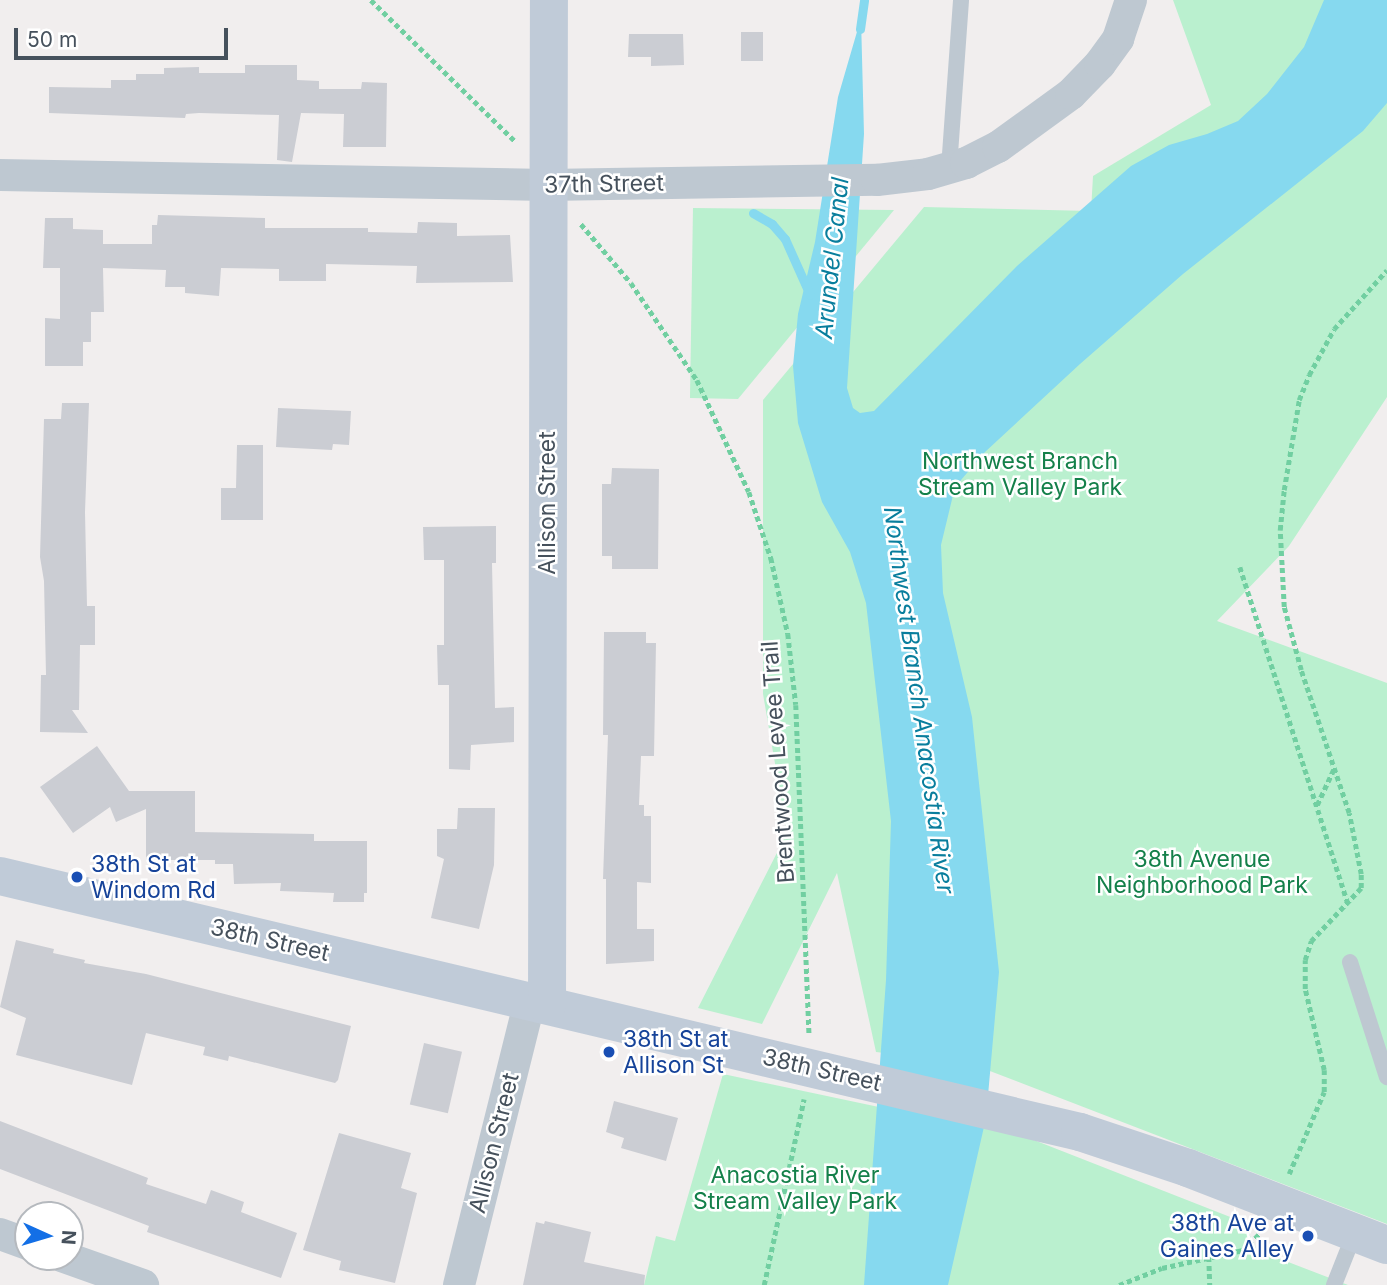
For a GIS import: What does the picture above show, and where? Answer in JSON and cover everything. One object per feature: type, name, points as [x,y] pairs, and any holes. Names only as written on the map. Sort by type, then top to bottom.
[{"type":"main road","name":"Allison Street","points":[[539,1003],[549,0]]},
{"type":"main road","name":"38th Street","points":[[0,876],[1080,1132],[1375,1234]]},
{"type":"street","name":"37th Street","points":[[0,175],[547,185],[877,180],[928,174],[998,147],[1071,94],[1100,64],[1118,39],[1131,0]]},
{"type":"street","name":"Allison Street","points":[[459,1285],[539,1003]]},
{"type":"street","points":[[84,1264],[143,1285]]},
{"type":"lane","points":[[949,168],[961,0]]},
{"type":"lane","points":[[1350,962],[1387,1077]]},
{"type":"lane","points":[[1334,1285],[1375,1234]]},
{"type":"path","points":[[371,0],[516,143]]},
{"type":"path","name":"Brentwood Levee Trail","points":[[576,218],[631,283],[697,380],[734,456],[771,558],[788,634],[796,705],[805,873],[808,1067],[764,1285]]},
{"type":"path","points":[[1119,1285],[1161,1268],[1243,1250],[1262,1231],[1324,1092],[1324,1070],[1305,989],[1306,960],[1311,941],[1362,888],[1362,874],[1349,813],[1284,607],[1280,541],[1284,490],[1299,401],[1309,375],[1334,329],[1387,271]]},
{"type":"path","points":[[1240,567],[1348,903]]},
{"type":"path","points":[[1317,806],[1334,769]]},
{"type":"path","points":[[1209,1258],[1210,1285]]},
{"type":"green space","name":"Northwest Branch Stream Valley Park","points":[[1173,0],[1387,0],[1387,397],[1289,546],[1217,621],[1387,683],[1387,1224],[969,1063],[876,1052],[837,873],[762,1024],[698,1008],[787,833],[763,694],[763,400],[924,207],[1091,211],[1093,176],[1211,105]]},
{"type":"green space","points":[[693,208],[894,210],[738,399],[690,398]]},
{"type":"green space","name":"Anacostia River Stream Valley Park","points":[[723,1074],[978,1128],[978,1118],[1243,1222],[1257,1250],[1348,1285],[644,1285],[656,1236],[675,1241]]},
{"type":"water","name":"Northwest Branch Anacostia River","points":[[1324,0],[1387,0],[1387,103],[1363,131],[1183,274],[1080,364],[985,452],[955,487],[941,545],[943,593],[972,717],[999,972],[986,1118],[948,1285],[864,1285],[886,980],[891,821],[866,603],[850,552],[822,502],[798,423],[793,366],[798,314],[815,242],[838,97],[861,18],[864,134],[847,388],[853,408],[860,413],[874,411],[1017,266],[1131,166],[1169,145],[1238,121],[1267,94],[1304,47]]},
{"type":"building","points":[[741,32],[763,32],[763,61],[741,61]]},
{"type":"building","points":[[629,34],[683,34],[684,65],[651,66],[651,57],[628,57]]},
{"type":"building","points":[[245,65],[297,65],[297,80],[319,81],[319,89],[361,89],[362,82],[387,83],[386,147],[343,147],[344,114],[301,113],[292,162],[277,160],[279,115],[199,113],[186,114],[185,118],[49,113],[49,87],[111,88],[111,80],[136,80],[136,74],[164,74],[164,68],[199,67],[199,73],[245,73]]},
{"type":"building","points":[[158,215],[265,218],[265,228],[368,228],[368,232],[417,233],[418,222],[457,223],[457,236],[510,235],[513,282],[416,283],[417,266],[326,264],[326,281],[279,281],[279,269],[221,268],[219,296],[185,293],[185,287],[165,287],[166,270],[103,268],[104,312],[91,312],[91,342],[83,342],[83,366],[45,366],[45,318],[60,319],[60,268],[43,268],[45,218],[73,218],[73,229],[103,230],[103,244],[152,244],[152,225],[157,225]]},
{"type":"building","points":[[62,403],[89,403],[85,512],[87,606],[95,606],[95,645],[80,645],[79,710],[72,710],[88,733],[40,732],[41,675],[46,675],[44,581],[40,557],[44,419],[61,419]]},
{"type":"building","points":[[278,408],[351,411],[349,445],[333,444],[332,450],[276,447]]},
{"type":"building","points":[[237,445],[263,445],[263,520],[221,520],[221,488],[236,488]]},
{"type":"building","points":[[612,468],[659,469],[658,569],[612,569],[612,556],[602,556],[602,484],[611,484]]},
{"type":"building","points":[[496,526],[496,563],[492,563],[495,708],[514,707],[514,742],[471,745],[470,770],[449,769],[449,685],[438,685],[437,645],[444,645],[444,560],[424,560],[423,527]]},
{"type":"building","points":[[604,632],[646,632],[646,643],[656,643],[654,756],[641,756],[639,805],[644,805],[644,816],[651,816],[651,883],[637,882],[637,929],[654,929],[654,961],[606,964],[606,879],[603,879],[608,735],[603,735]]},
{"type":"building","points":[[97,746],[129,791],[195,791],[195,832],[314,834],[314,841],[367,841],[367,893],[364,893],[364,902],[333,902],[334,893],[280,891],[281,883],[234,884],[233,864],[215,864],[215,860],[146,860],[146,809],[116,822],[110,807],[73,833],[40,787]]},
{"type":"building","points":[[458,808],[495,808],[494,865],[479,929],[431,918],[444,859],[437,856],[437,829],[457,829]]},
{"type":"building","points":[[16,940],[54,949],[53,953],[85,960],[84,963],[146,974],[351,1026],[338,1080],[335,1083],[229,1056],[228,1061],[203,1055],[205,1047],[146,1033],[132,1085],[16,1055],[26,1018],[0,1007]]},
{"type":"building","points":[[424,1043],[462,1052],[448,1113],[410,1104]]},
{"type":"building","points":[[614,1101],[678,1118],[666,1161],[621,1148],[624,1138],[606,1132]]},
{"type":"building","points":[[0,1121],[148,1178],[146,1184],[206,1204],[211,1190],[244,1202],[241,1212],[297,1233],[281,1278],[147,1232],[149,1226],[0,1169]]},
{"type":"building","points":[[339,1133],[411,1153],[401,1188],[417,1193],[395,1283],[339,1270],[341,1261],[303,1250]]},
{"type":"building","points":[[545,1221],[591,1232],[584,1262],[645,1275],[644,1285],[523,1285],[536,1222],[544,1224]]},
{"type":"waterway","name":"Arundel Canal","points":[[860,29],[864,0]]},
{"type":"waterway","points":[[753,213],[772,224],[785,239],[810,295]]},
{"type":"place","name":"38th St at Windom Rd","points":[[77,877]]},
{"type":"place","name":"38th St at Allison St","points":[[609,1052]]},
{"type":"place","name":"38th Ave at Gaines Alley","points":[[1308,1236]]},
{"type":"park label","name":"38th Avenue Neighborhood Park","points":[[1202,872]]}]
